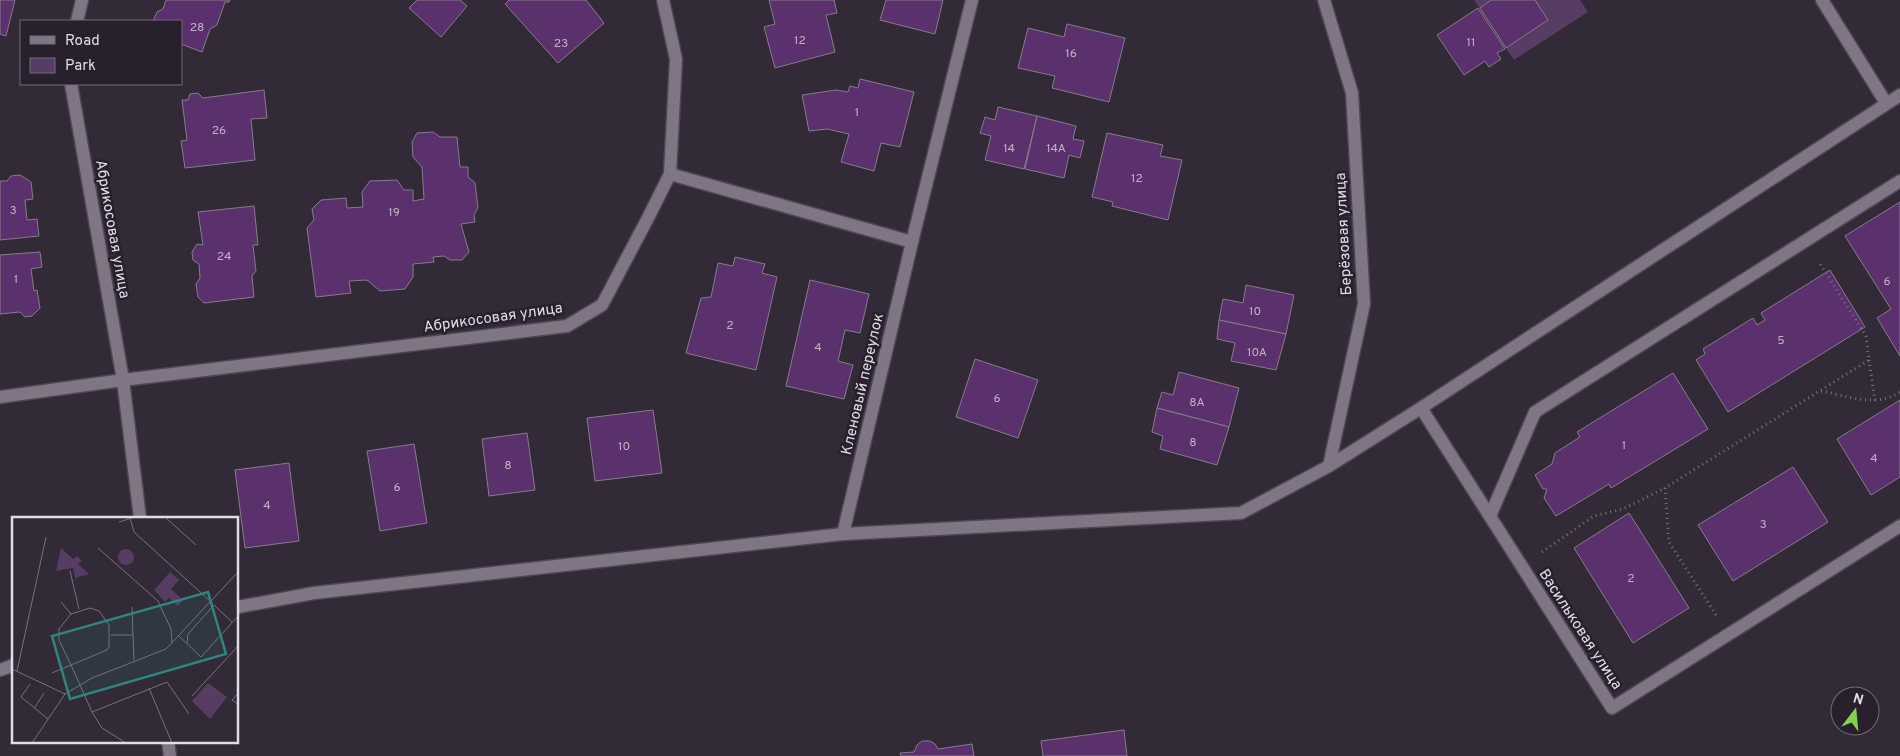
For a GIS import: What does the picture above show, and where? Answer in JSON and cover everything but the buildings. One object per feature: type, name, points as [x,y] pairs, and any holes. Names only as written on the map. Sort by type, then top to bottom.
[{"type":"street","points":[[77,20],[82,0]]},
{"type":"street","name":"Абрикосовая улица","points":[[0,397],[123,380],[567,326],[602,305],[670,174],[676,59],[663,0]]},
{"type":"street","name":"Кленовый переулок","points":[[843,534],[972,0]]},
{"type":"street","name":"Берёзовая улица","points":[[1324,0],[1352,93],[1364,304],[1329,466]]},
{"type":"street","points":[[1822,0],[1886,103]]},
{"type":"street","name":"Абрикосовая улица","points":[[71,85],[123,380],[140,517]]},
{"type":"street","points":[[239,607],[314,593],[843,534],[1241,513],[1329,466],[1900,95]]},
{"type":"street","points":[[670,174],[912,242]]},
{"type":"street","points":[[1490,516],[1535,412],[1900,181]]},
{"type":"street","name":"Васильковая улица","points":[[1420,408],[1612,708],[1900,526]]},
{"type":"street","points":[[0,670],[12,666]]},
{"type":"path","points":[[1805,241],[1866,336],[1875,401]]},
{"type":"path","points":[[1522,566],[1594,516],[1623,509],[1665,488],[1869,360]]},
{"type":"path","points":[[1820,390],[1875,401],[1895,396],[1900,392]]},
{"type":"path","points":[[1665,488],[1670,542],[1728,634]]},
{"type":"green space","points":[[1474,0],[1580,0],[1588,12],[1514,60]]}]
